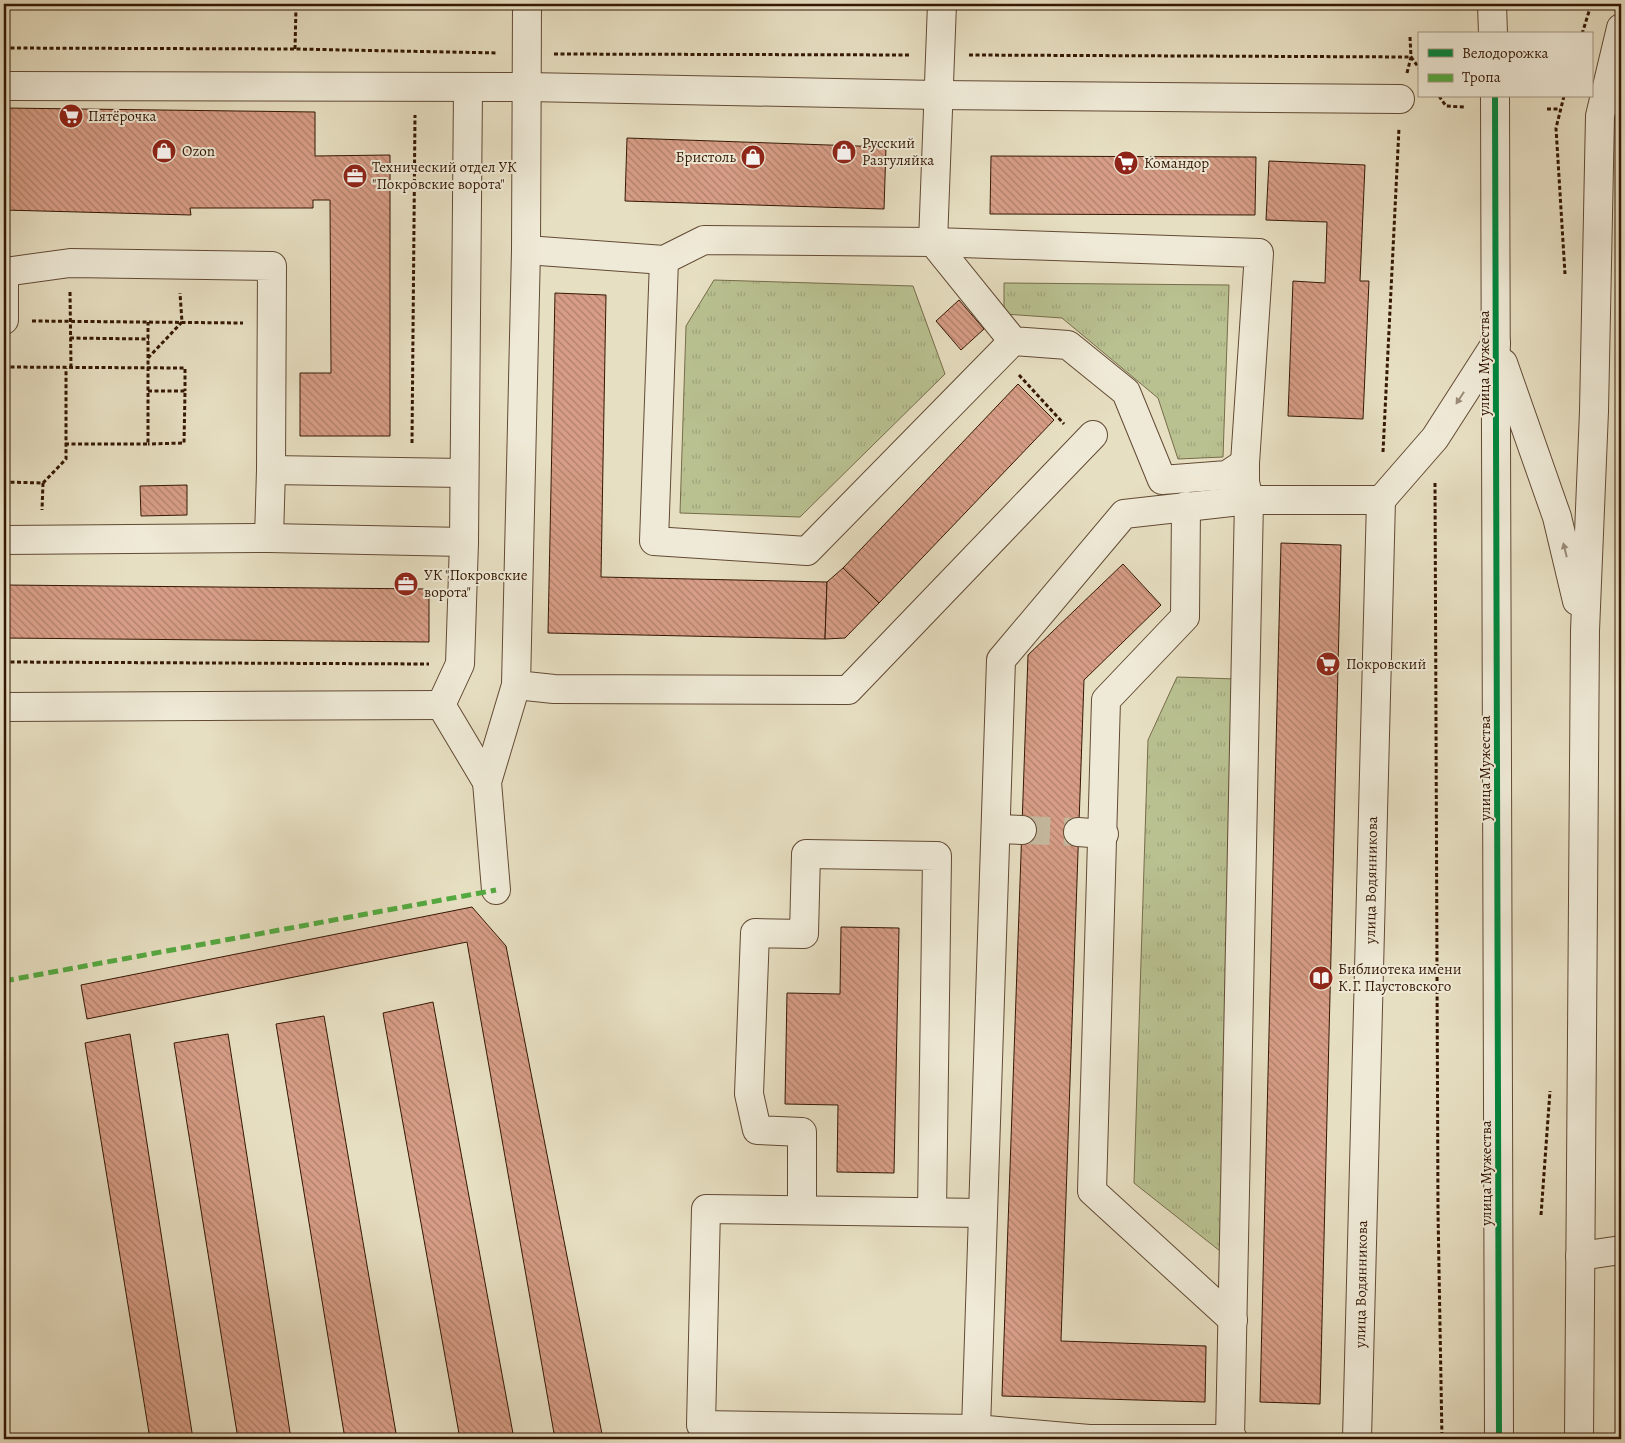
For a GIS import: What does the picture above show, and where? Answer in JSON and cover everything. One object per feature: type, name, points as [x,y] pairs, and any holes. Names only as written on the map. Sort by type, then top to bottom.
[{"type":"street","points":[[496,890],[487,782],[516,685],[526,250],[527,4]]},
{"type":"street","points":[[942,4],[937,95],[933,242],[1006,347]]},
{"type":"street","points":[[1492,4],[1493,32]]},
{"type":"street","points":[[1579,1439],[1585,631],[1594,411],[1600,116],[1621,28]]},
{"type":"street","points":[[4,86],[527,87],[937,95],[1400,99]]},
{"type":"street","points":[[441,705],[460,664],[464,542],[463,473],[468,88]]},
{"type":"street","name":"улица Мужества","points":[[1495,98],[1499,1439]]},
{"type":"street","points":[[526,250],[664,260],[704,240],[933,242],[1259,253],[1245,463],[1245,482],[1249,500],[1232,1439],[1089,1439],[976,1429],[701,1426],[706,1209],[981,1213]]},
{"type":"street","points":[[664,260],[654,542],[807,551],[1006,347],[1068,345],[1126,392],[1162,480],[1227,475],[1245,463]]},
{"type":"street","points":[[13,321],[4,272],[70,263],[272,266],[273,323],[269,538]]},
{"type":"street","points":[[1496,343],[1557,517],[1585,631]]},
{"type":"street","points":[[976,1429],[981,1213],[1009,829],[1001,660],[1124,514],[1249,500],[1381,500],[1435,438],[1496,343]]},
{"type":"street","points":[[516,685],[554,689],[848,690],[1081,431]]},
{"type":"street","points":[[271,470],[412,474],[463,473]]},
{"type":"street","name":"улица Водянникова","points":[[1357,1439],[1381,500]]},
{"type":"street","points":[[1186,506],[1185,617],[1106,700],[1091,833],[1092,1191],[1233,1320]]},
{"type":"street","points":[[4,540],[269,538],[464,542]]},
{"type":"street","points":[[441,705],[487,782]]},
{"type":"street","points":[[4,707],[441,705]]},
{"type":"street","points":[[802,1210],[802,1132],[757,1130],[749,1094],[755,933],[804,934],[806,854],[937,856],[932,1211]]},
{"type":"street","points":[[1580,1256],[1621,1250]]},
{"type":"path","points":[[1583,32],[1591,5]]},
{"type":"path","points":[[295,49],[296,7]]},
{"type":"path","points":[[1410,37],[1412,57],[1418,66]]},
{"type":"path","points":[[4,48],[295,49],[527,54],[1412,57]]},
{"type":"path","points":[[412,474],[415,87]]},
{"type":"path","points":[[1440,98],[1446,106],[1464,106]]},
{"type":"path","points":[[1563,98],[1556,128],[1565,270]]},
{"type":"path","points":[[1381,500],[1400,99]]},
{"type":"path","points":[[1547,109],[1560,109]]},
{"type":"path","points":[[13,321],[273,323]]},
{"type":"path","points":[[42,540],[43,483],[66,459],[70,322]]},
{"type":"path","points":[[148,322],[148,444]]},
{"type":"path","points":[[148,359],[182,322]]},
{"type":"path","points":[[70,338],[149,339]]},
{"type":"path","points":[[1006,347],[1081,431]]},
{"type":"path","points":[[4,367],[185,368],[184,443],[65,444]]},
{"type":"path","points":[[148,391],[185,391]]},
{"type":"path","points":[[1435,438],[1438,1212],[1442,1439]]},
{"type":"path","points":[[4,482],[43,483]]},
{"type":"path","points":[[4,662],[460,664]]},
{"type":"green space","points":[[714,280],[913,286],[945,374],[800,517],[680,513],[686,326]]},
{"type":"green space","points":[[1004,283],[1229,285],[1223,457],[1178,459],[1158,398],[1062,318],[1004,314]]},
{"type":"green space","points":[[1177,677],[1236,679],[1220,1251],[1134,1183],[1148,740]]},
{"type":"building","points":[[4,108],[315,112],[315,156],[390,155],[390,436],[300,436],[300,373],[331,373],[330,200],[313,200],[313,208],[190,208],[191,215],[4,210]]},
{"type":"building","points":[[627,138],[886,147],[884,209],[625,201]]},
{"type":"building","points":[[991,156],[1256,157],[1255,215],[990,214]]},
{"type":"building","points":[[1269,161],[1365,165],[1360,281],[1369,281],[1363,419],[1288,416],[1293,281],[1325,283],[1327,222],[1266,220]]},
{"type":"building","points":[[555,293],[606,295],[601,577],[827,582],[825,639],[548,633]]},
{"type":"building","points":[[959,300],[984,329],[961,350],[936,321]]},
{"type":"building","points":[[1018,384],[1054,420],[879,603],[843,568]]},
{"type":"building","points":[[187,485],[187,515],[141,516],[140,486]]},
{"type":"building","points":[[1281,543],[1341,545],[1320,1404],[1260,1402]]},
{"type":"building","points":[[1123,564],[1161,605],[1084,680],[1061,1341],[1206,1346],[1205,1402],[1002,1396],[1028,655]]},
{"type":"building","points":[[843,568],[879,603],[845,638],[825,639],[827,582]]},
{"type":"building","points":[[4,585],[429,589],[429,642],[4,638]]},
{"type":"building","points":[[472,907],[506,946],[603,1439],[555,1439],[467,942],[87,1019],[81,985]]},
{"type":"building","points":[[841,927],[899,928],[894,1173],[837,1172],[838,1105],[785,1104],[787,993],[840,994]]},
{"type":"building","points":[[433,1002],[514,1439],[460,1439],[383,1013]]},
{"type":"building","points":[[324,1016],[397,1439],[345,1439],[276,1024]]},
{"type":"building","points":[[130,1034],[193,1439],[150,1439],[85,1043]]},
{"type":"building","points":[[228,1034],[291,1439],[238,1439],[174,1043]]},
{"type":"tunnel","points":[[1022,830],[1078,832]]},
{"type":"marked path","points":[[4,981],[496,890]]},
{"type":"cycle path","points":[[1495,98],[1499,1439]]},
{"type":"place","name":"Пятёрочка","points":[[71,116]]},
{"type":"place","name":"Ozon","points":[[164,151]]},
{"type":"place","name":"Русский Разгуляйка","points":[[844,152]]},
{"type":"place","name":"Бристоль","points":[[753,157]]},
{"type":"place","name":"Командор","points":[[1126,163]]},
{"type":"place","name":"Технический отдел УК \"Покровские ворота\"","points":[[355,176]]},
{"type":"place","name":"УК \"Покровские ворота\"","points":[[406,584]]},
{"type":"place","name":"Покровский","points":[[1328,664]]},
{"type":"place","name":"Библиотека имени К.Г. Паустовского","points":[[1321,978]]}]
